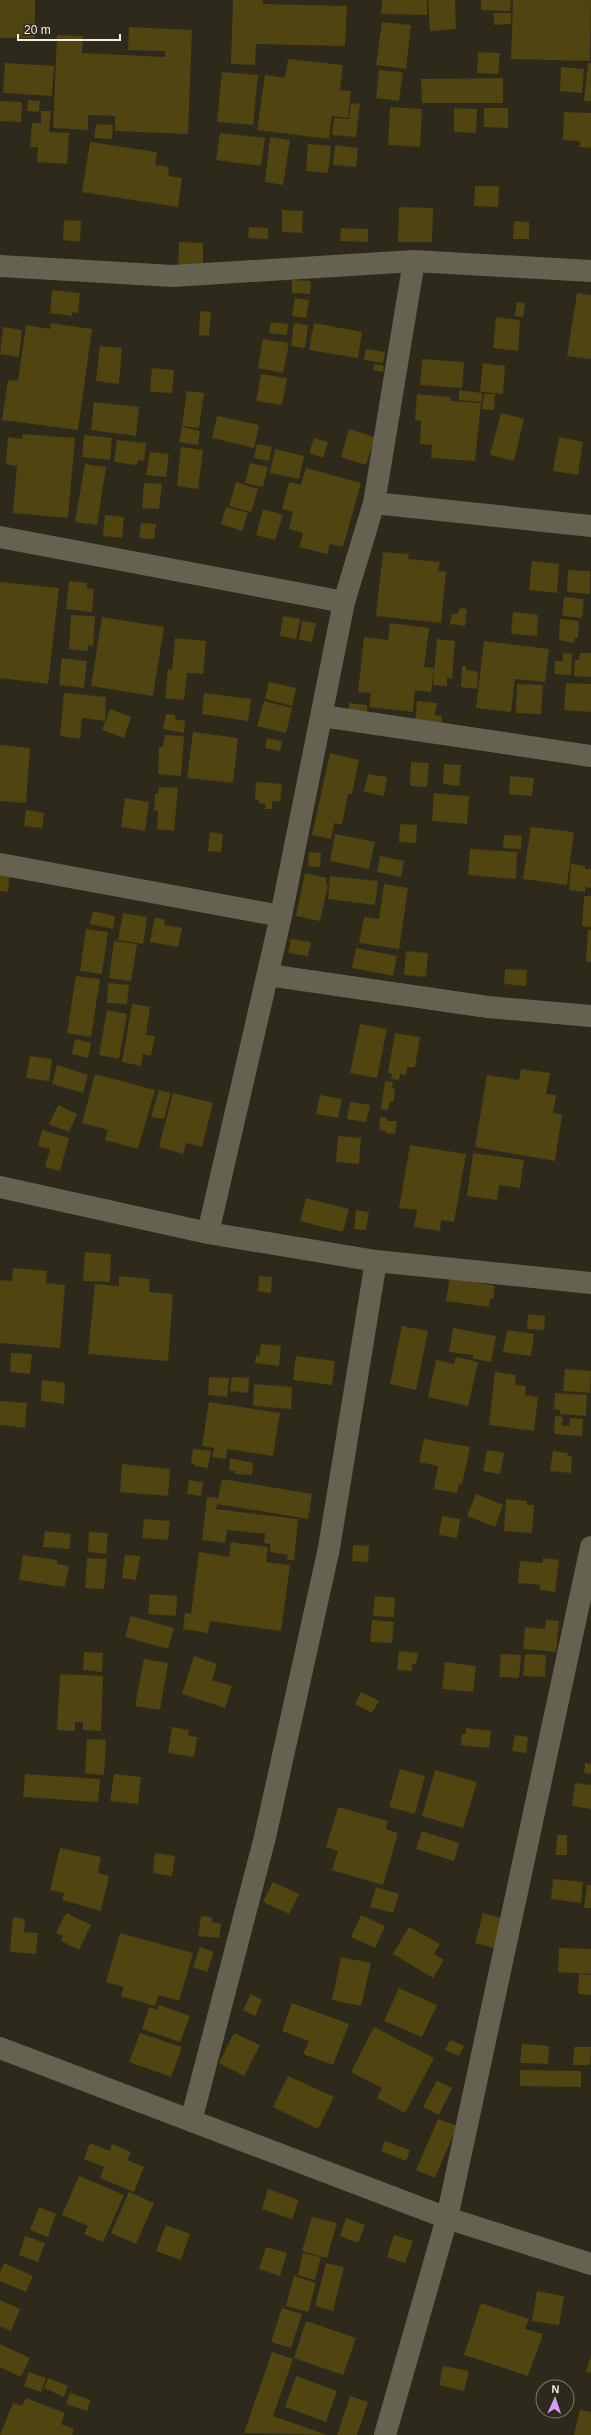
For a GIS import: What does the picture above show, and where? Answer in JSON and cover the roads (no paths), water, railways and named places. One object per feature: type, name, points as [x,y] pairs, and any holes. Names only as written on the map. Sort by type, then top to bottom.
[{"type":"street","points":[[0,266],[173,276],[414,260],[591,270]]},
{"type":"street","points":[[208,1233],[281,916],[344,602],[374,502],[414,260]]},
{"type":"street","points":[[374,502],[591,526]]},
{"type":"street","points":[[0,537],[344,602]]},
{"type":"street","points":[[322,716],[591,756]]},
{"type":"street","points":[[0,864],[281,916]]},
{"type":"street","points":[[268,975],[488,1007],[591,1016]]},
{"type":"street","points":[[0,1187],[208,1233],[376,1261],[591,1283]]},
{"type":"street","points":[[191,2121],[265,1837],[329,1548],[376,1261]]},
{"type":"street","points":[[447,2218],[591,1547]]},
{"type":"street","points":[[385,2435],[447,2218],[515,1954],[559,1744],[591,1609]]},
{"type":"street","points":[[0,2048],[447,2218],[591,2264]]}]
